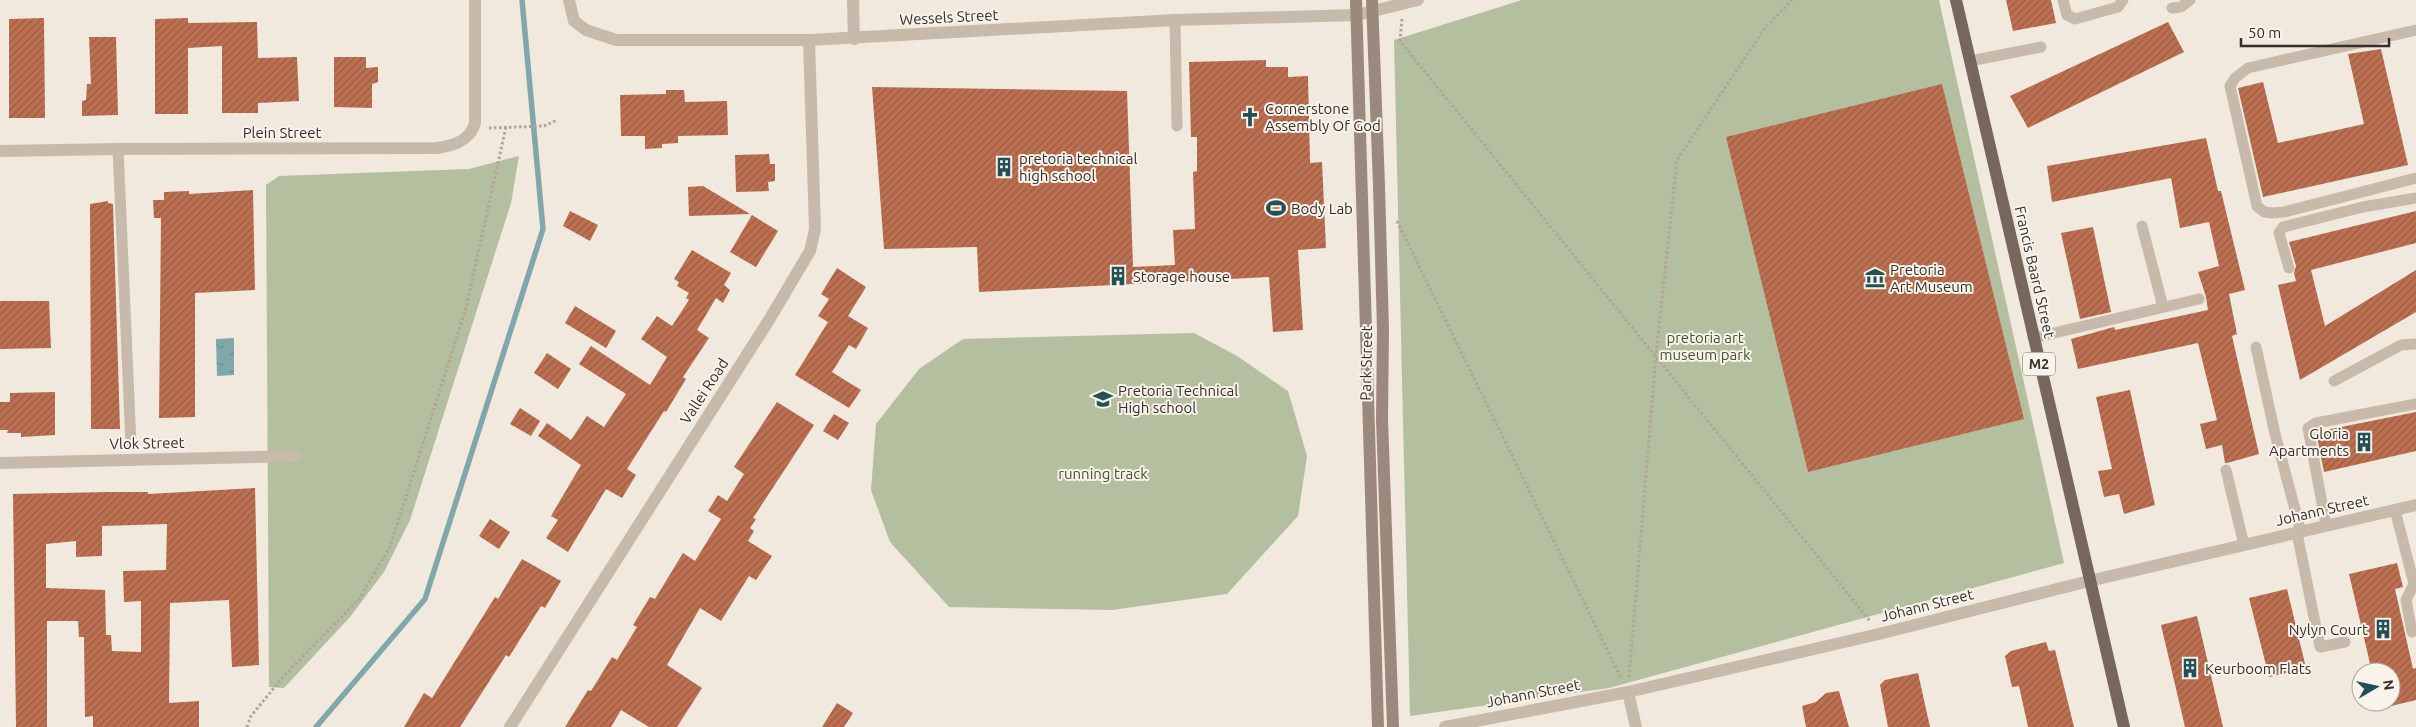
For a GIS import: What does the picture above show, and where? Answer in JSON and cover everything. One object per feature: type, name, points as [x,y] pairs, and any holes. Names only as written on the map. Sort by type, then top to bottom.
[{"type":"main road","name":"Francis Baard Street","points":[[1956,0],[2124,727]]},
{"type":"street","points":[[473,130],[477,114],[475,0]]},
{"type":"street","name":"Wessels Street","points":[[569,0],[574,21],[586,30],[616,40],[854,39],[1175,20],[1357,15],[1372,6],[1418,0]]},
{"type":"street","points":[[853,0],[854,39]]},
{"type":"street","name":"Park Street","points":[[1356,0],[1378,727]]},
{"type":"street","name":"Park Street","points":[[1372,6],[1380,186],[1383,330],[1382,418],[1393,727]]},
{"type":"street","name":"Vallei Road","points":[[510,727],[769,320],[810,250],[815,229],[809,40]]},
{"type":"street","name":"Plein Street","points":[[0,151],[437,148],[452,146],[473,130]]},
{"type":"street","name":"Vlok Street","points":[[0,463],[295,456]]},
{"type":"street","name":"Johann Street","points":[[1445,727],[1628,692],[1883,633],[2089,581],[2416,505]]},
{"type":"street","points":[[1628,692],[1636,727]]},
{"type":"lane","points":[[2063,0],[2067,15],[2075,19],[2118,7],[2123,0]]},
{"type":"lane","points":[[2172,8],[2182,7],[2190,0]]},
{"type":"lane","points":[[1175,20],[1177,126]]},
{"type":"lane","points":[[2416,30],[2248,68],[2235,78],[2230,86],[2257,206],[2264,212],[2284,212],[2416,178]]},
{"type":"lane","points":[[1970,61],[2041,47]]},
{"type":"lane","points":[[118,149],[131,444]]},
{"type":"lane","points":[[2289,268],[2279,233],[2283,227],[2363,207],[2416,198]]},
{"type":"lane","points":[[2142,226],[2163,307]]},
{"type":"lane","points":[[2033,338],[2199,299]]},
{"type":"lane","points":[[2334,381],[2401,345],[2416,344]]},
{"type":"lane","points":[[2256,347],[2299,532],[2320,647],[2345,642]]},
{"type":"lane","points":[[2326,525],[2308,428],[2316,422],[2416,404]]},
{"type":"lane","points":[[2226,470],[2244,545]]},
{"type":"lane","points":[[2395,510],[2414,584],[2406,600],[2412,632]]},
{"type":"path","points":[[1628,692],[1656,355],[1677,160],[1765,28],[1792,0]]},
{"type":"path","points":[[1400,41],[1656,355],[1866,617]]},
{"type":"path","points":[[473,130],[512,126],[544,126],[557,120]]},
{"type":"path","points":[[247,727],[252,716],[282,678],[359,599],[390,548],[466,308],[506,127]]},
{"type":"path","points":[[1392,212],[1628,692]]},
{"type":"green space","name":"pretoria art museum park","points":[[1522,0],[1939,0],[2064,563],[1609,688],[1410,716],[1394,40]]},
{"type":"green space","points":[[519,156],[511,203],[410,520],[384,572],[350,617],[284,688],[269,687],[266,185],[279,176],[469,169]]},
{"type":"green space","name":"running track","points":[[1194,333],[1237,356],[1288,391],[1307,456],[1298,516],[1227,594],[1112,610],[949,607],[890,542],[871,490],[876,424],[919,369],[963,339]]},
{"type":"water","points":[[234,338],[234,375],[217,376],[216,339]]},
{"type":"building","points":[[2006,0],[2051,0],[2056,23],[2013,31]]},
{"type":"building","points":[[44,18],[45,118],[9,118],[9,19]]},
{"type":"building","points":[[188,18],[188,23],[257,22],[258,58],[297,57],[299,101],[258,103],[258,113],[222,113],[222,46],[188,48],[188,114],[155,114],[155,19]]},
{"type":"building","points":[[2168,22],[2184,52],[2028,128],[2010,96]]},
{"type":"building","points":[[89,37],[116,37],[118,115],[82,116],[82,101],[86,100],[87,84],[91,84]]},
{"type":"building","points":[[2381,49],[2408,165],[2263,197],[2238,88],[2263,82],[2278,143],[2364,124],[2348,54]]},
{"type":"building","points":[[334,57],[366,57],[366,68],[378,67],[378,82],[372,84],[372,108],[334,107]]},
{"type":"building","points":[[1266,60],[1266,67],[1288,67],[1288,77],[1308,76],[1310,163],[1322,162],[1326,248],[1298,250],[1303,330],[1273,332],[1269,277],[979,292],[977,247],[884,249],[872,87],[1127,91],[1133,267],[1175,265],[1173,230],[1195,229],[1193,172],[1197,171],[1197,137],[1191,137],[1189,62]]},
{"type":"building","name":"Pretoria Art Museum","points":[[1942,84],[2024,419],[1808,472],[1726,137]]},
{"type":"building","points":[[666,90],[684,90],[685,102],[727,101],[728,135],[678,136],[678,143],[662,144],[662,148],[645,149],[645,136],[621,136],[620,95],[666,94]]},
{"type":"building","points":[[2206,138],[2218,191],[2221,191],[2245,290],[2229,294],[2237,334],[2232,336],[2259,454],[2227,463],[2225,463],[2222,445],[2206,449],[2200,424],[2217,420],[2198,343],[2078,369],[2071,339],[2114,327],[2115,330],[2208,310],[2198,272],[2219,266],[2209,222],[2180,228],[2171,178],[2052,202],[2047,166]]},
{"type":"building","points":[[769,154],[770,164],[775,164],[775,181],[768,182],[769,191],[736,192],[735,155]]},
{"type":"building","points":[[703,186],[750,214],[689,216],[688,187]]},
{"type":"building","points":[[253,190],[255,290],[195,293],[195,417],[159,418],[161,218],[154,218],[153,200],[164,200],[164,192],[189,191],[189,194]]},
{"type":"building","points":[[108,201],[108,203],[113,204],[120,429],[91,429],[90,204]]},
{"type":"building","points":[[570,211],[598,225],[590,241],[563,226]]},
{"type":"building","points":[[2416,211],[2416,243],[2311,270],[2325,326],[2416,270],[2416,312],[2300,380],[2278,285],[2296,281],[2294,273],[2296,266],[2289,242]]},
{"type":"building","points":[[752,215],[778,231],[756,267],[730,252]]},
{"type":"building","points":[[2093,227],[2111,312],[2080,319],[2061,233]]},
{"type":"building","points":[[692,250],[731,273],[724,285],[730,290],[723,303],[716,298],[697,330],[709,338],[683,377],[686,379],[666,412],[664,411],[627,469],[636,475],[622,498],[606,489],[568,552],[546,538],[558,520],[551,516],[581,465],[538,436],[547,423],[571,440],[587,416],[604,427],[626,394],[579,364],[591,346],[650,385],[667,357],[641,339],[657,316],[672,326],[689,300],[686,298],[689,293],[677,286],[679,282],[674,279]]},
{"type":"building","points":[[837,268],[866,287],[848,316],[868,328],[856,349],[849,345],[832,372],[861,390],[849,408],[795,375],[828,322],[818,316],[829,299],[821,294]]},
{"type":"building","points":[[0,301],[49,301],[51,348],[0,349]]},
{"type":"building","points":[[575,306],[616,331],[606,348],[565,323]]},
{"type":"building","points":[[547,353],[571,369],[558,389],[534,373]]},
{"type":"building","points":[[2130,390],[2155,505],[2124,514],[2119,494],[2104,497],[2098,471],[2112,469],[2096,397]]},
{"type":"building","points":[[55,392],[55,435],[21,437],[21,433],[7,433],[8,430],[0,430],[0,402],[10,402],[10,393]]},
{"type":"building","points":[[777,402],[814,425],[753,518],[756,519],[750,528],[754,531],[748,541],[772,556],[756,580],[749,576],[721,621],[700,608],[667,665],[702,688],[677,727],[649,727],[621,710],[611,727],[565,727],[588,690],[591,691],[612,657],[617,660],[637,627],[633,625],[650,597],[655,599],[683,553],[695,561],[721,519],[708,511],[718,495],[727,501],[744,474],[734,467]]},
{"type":"building","points":[[520,408],[540,421],[531,436],[510,424]]},
{"type":"building","name":"Gloria Apartments","points":[[2416,412],[2416,451],[2324,472],[2316,432]]},
{"type":"building","points":[[834,414],[849,423],[838,440],[823,431]]},
{"type":"building","points":[[255,488],[259,665],[232,667],[229,600],[170,603],[169,703],[199,701],[199,727],[93,727],[93,716],[85,717],[84,637],[79,637],[78,621],[47,621],[47,727],[16,727],[13,494],[148,492],[148,494]],"holes":[[[167,524],[166,570],[123,571],[124,602],[141,601],[141,652],[112,651],[111,635],[106,635],[105,590],[46,588],[46,544],[76,541],[76,557],[102,556],[102,526]]]},
{"type":"building","points":[[490,519],[510,532],[499,549],[479,536]]},
{"type":"building","points":[[522,559],[561,581],[545,608],[541,606],[509,657],[506,655],[460,727],[404,727],[424,693],[432,698],[495,597],[498,599]]},
{"type":"building","name":"Nylyn Court","points":[[2397,563],[2403,587],[2395,589],[2413,669],[2416,668],[2416,700],[2401,704],[2401,662],[2370,662],[2349,574]]},
{"type":"building","points":[[2287,589],[2306,668],[2269,677],[2249,598]]},
{"type":"building","name":"Keurboom Flats","points":[[2197,616],[2223,727],[2185,727],[2161,625]]},
{"type":"building","points":[[2046,642],[2049,651],[2055,650],[2074,727],[2028,727],[2019,686],[2012,687],[2005,656],[2011,651]]},
{"type":"building","points":[[1918,673],[1930,727],[1888,727],[1880,685],[1885,680]]},
{"type":"building","points":[[1839,691],[1849,727],[1806,727],[1802,706],[1816,702],[1826,693]]},
{"type":"building","points":[[837,703],[853,713],[844,727],[822,727]]},
{"type":"waterway","points":[[316,727],[425,599],[543,229],[522,0]]},
{"type":"place","name":"Cornerstone Assembly Of God","points":[[1250,117]]},
{"type":"place","name":"pretoria technical high school","points":[[1004,167]]},
{"type":"place","name":"Body Lab","points":[[1276,208]]},
{"type":"place","name":"Storage house","points":[[1118,276]]},
{"type":"place","name":"Pretoria Art Museum","points":[[1875,278]]},
{"type":"place","name":"Pretoria Technical High school","points":[[1103,399]]},
{"type":"place","name":"Gloria Apartments","points":[[2364,442]]},
{"type":"place","name":"Nylyn Court","points":[[2383,629]]},
{"type":"place","name":"Keurboom Flats","points":[[2190,668]]}]
